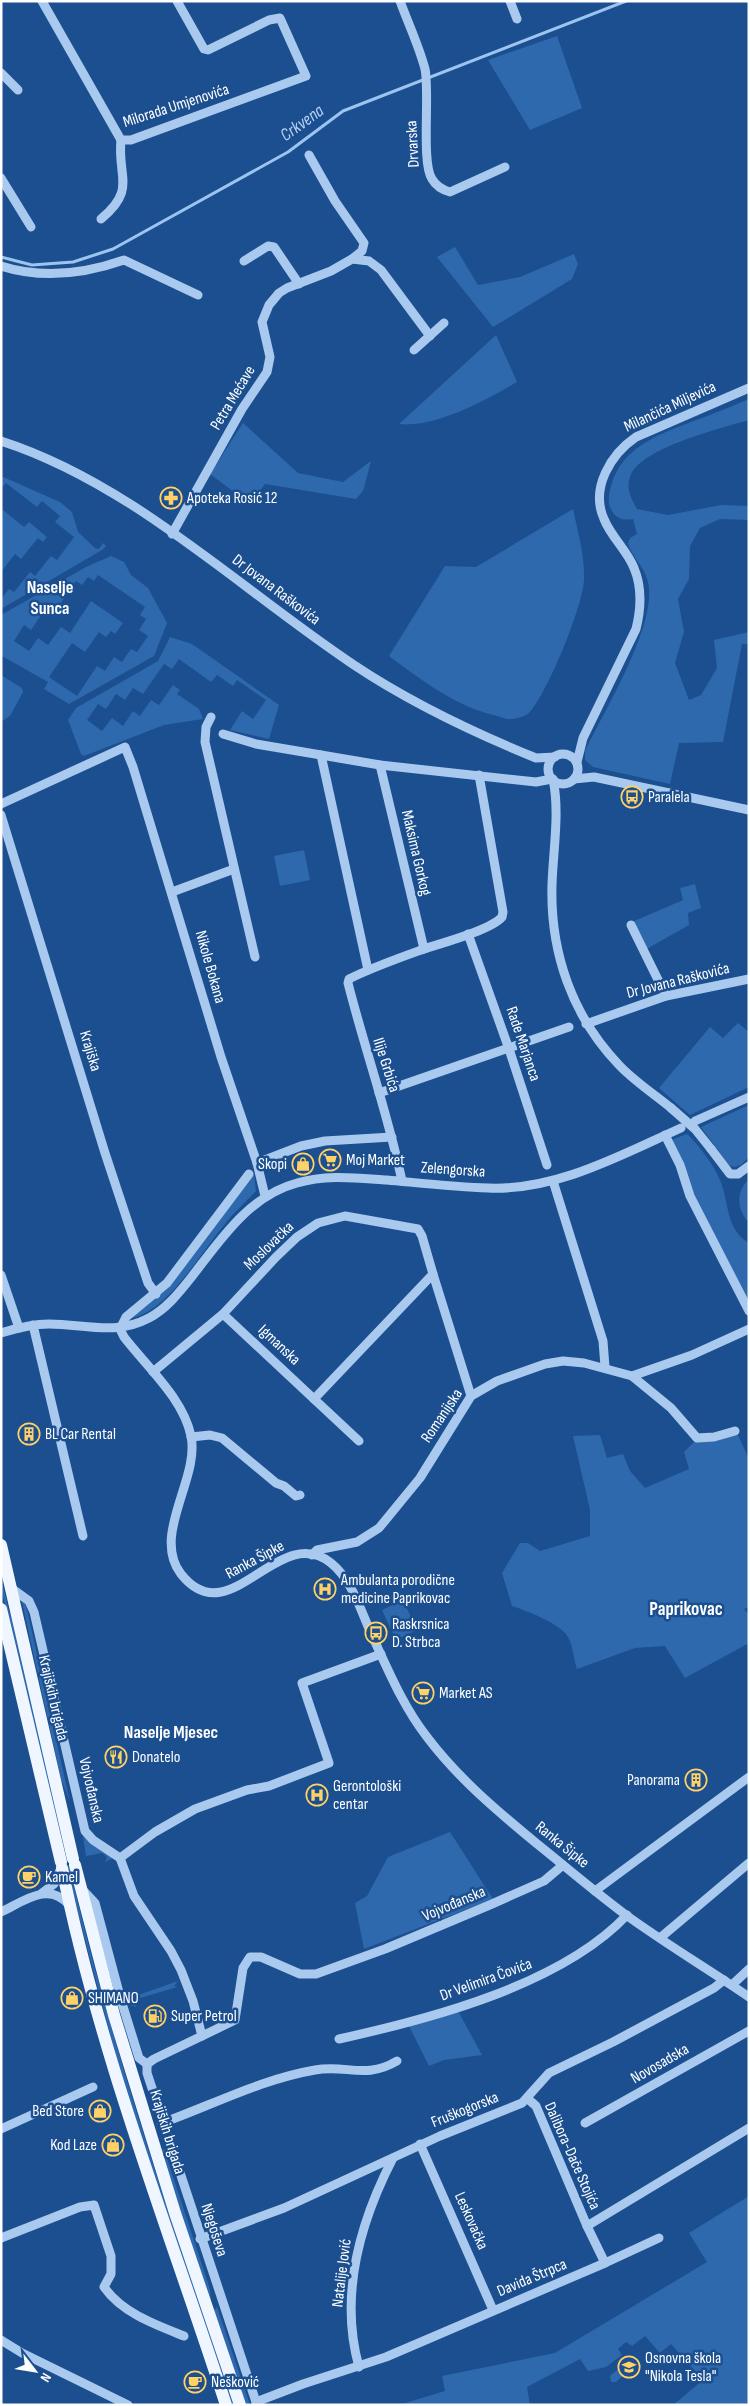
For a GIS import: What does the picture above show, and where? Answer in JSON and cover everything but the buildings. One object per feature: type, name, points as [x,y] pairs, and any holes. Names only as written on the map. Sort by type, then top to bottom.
[{"type":"main road","name":"Krajiških brigada","points":[[1,1545],[66,1864],[69,1905],[98,2018],[131,2128],[226,2405]]},
{"type":"main road","name":"Krajiških brigada","points":[[1,1609],[66,1864],[81,1888],[114,2015],[175,2213],[240,2405]]},
{"type":"main road","points":[[143,2061],[138,2067],[158,2134],[158,2157]]},
{"type":"street","name":"Milorada Umjenovića","points":[[42,1],[100,107],[121,140],[131,140],[306,76],[280,18],[269,20],[208,50],[204,49],[177,1]]},
{"type":"street","name":"Drvarska","points":[[400,1],[425,71],[429,174],[435,183],[445,190],[455,191],[505,167]]},
{"type":"street","points":[[510,1],[517,19]]},
{"type":"street","points":[[1,73],[18,90]]},
{"type":"street","points":[[100,219],[117,204],[123,190],[121,140]]},
{"type":"street","points":[[309,156],[335,201],[364,242],[362,251],[352,259]]},
{"type":"street","points":[[1,178],[31,227]]},
{"type":"street","points":[[244,261],[268,246],[274,247],[300,284]]},
{"type":"street","points":[[352,259],[369,261],[378,267],[430,336]]},
{"type":"street","name":"Petra Mećave","points":[[172,534],[242,409],[268,372],[270,357],[262,322],[265,312],[279,293],[332,271],[352,259]]},
{"type":"street","points":[[1,266],[27,273],[53,273],[96,269],[124,260],[198,295]]},
{"type":"street","points":[[414,350],[444,323]]},
{"type":"street","name":"Milančića Miljevića","points":[[577,764],[584,738],[636,629],[640,606],[637,577],[631,560],[604,520],[600,504],[601,485],[607,469],[620,448],[636,437],[749,388]]},
{"type":"street","name":"Dr Jovana Raškovića","points":[[1,441],[41,454],[67,467],[172,534],[314,637],[380,682],[427,710],[536,758],[555,757]]},
{"type":"street","points":[[211,717],[206,727],[205,742],[255,957]]},
{"type":"street","points":[[224,734],[256,744],[380,764],[536,782],[551,777],[564,784]]},
{"type":"street","name":"Milančića Miljevića","points":[[567,754],[584,738]]},
{"type":"street","name":"Nikole Bokana","points":[[1,804],[125,747],[133,766],[221,1058],[265,1196]]},
{"type":"street","points":[[594,777],[567,754],[555,757],[550,762],[551,777],[556,794],[552,888],[553,926],[566,979],[576,1005],[586,1024],[619,1065],[695,1128],[730,1174],[738,1174],[749,1166]]},
{"type":"street","points":[[321,755],[368,970]]},
{"type":"street","name":"Dr Jovana Raškovića","points":[[536,758],[551,777]]},
{"type":"street","name":"Maksima Gorkog","points":[[380,764],[424,949]]},
{"type":"street","points":[[574,779],[577,764]]},
{"type":"street","name":"Ilije Grbića","points":[[402,1181],[392,1136],[365,1053],[348,983],[349,979],[368,970],[468,934],[492,924],[502,917],[503,912],[479,775]]},
{"type":"street","points":[[556,794],[564,784],[574,779],[594,777],[749,810]]},
{"type":"street","name":"Krajiška","points":[[1,815],[105,1154],[148,1283],[156,1294]]},
{"type":"street","points":[[172,892],[234,869]]},
{"type":"street","points":[[631,925],[666,996]]},
{"type":"street","name":"Rade Marjanca","points":[[468,934],[509,1049],[547,1165]]},
{"type":"street","name":"Dr Jovana Raškovića","points":[[586,1024],[666,996],[749,980]]},
{"type":"street","points":[[379,1092],[569,1027]]},
{"type":"street","points":[[695,1121],[749,1096]]},
{"type":"street","name":"Zelengorska","points":[[120,1329],[149,1318],[168,1304],[238,1220],[265,1196],[294,1183],[313,1179],[340,1177],[488,1188],[526,1186],[553,1181],[681,1128]]},
{"type":"street","points":[[665,1135],[680,1165],[690,1196],[749,1311]]},
{"type":"street","points":[[256,1163],[300,1146],[325,1141],[392,1136]]},
{"type":"street","points":[[1,1333],[33,1325],[68,1324],[120,1329],[128,1315],[156,1294],[180,1266],[249,1174]]},
{"type":"street","points":[[553,1181],[603,1341],[605,1367]]},
{"type":"street","name":"Moslovačka","points":[[153,1372],[223,1314],[297,1237],[318,1223],[340,1217],[361,1217],[418,1229],[422,1236],[433,1274]]},
{"type":"street","points":[[314,1399],[433,1274],[471,1396]]},
{"type":"street","points":[[1,1275],[19,1328]]},
{"type":"street","name":"Igmanska","points":[[223,1314],[359,1441]]},
{"type":"street","points":[[33,1325],[83,1536]]},
{"type":"street","name":"Ranka Šipke","points":[[120,1329],[124,1337],[180,1408],[191,1437],[190,1468],[172,1533],[173,1556],[177,1567],[184,1577],[201,1589],[219,1594],[231,1590],[286,1558],[312,1555],[332,1564],[344,1577],[402,1699],[444,1759],[484,1799],[595,1891],[660,1938],[749,1997]]},
{"type":"street","points":[[632,1376],[692,1354],[749,1329]]},
{"type":"street","name":"Romanijska","points":[[312,1555],[317,1550],[357,1542],[379,1528],[420,1478],[471,1396],[497,1381],[556,1362],[605,1367],[632,1376],[671,1408],[693,1436],[706,1439],[735,1431]]},
{"type":"street","points":[[191,1437],[210,1435],[222,1438],[276,1483],[284,1486],[296,1496],[300,1495]]},
{"type":"street","name":"Vojvođanska","points":[[11,1588],[29,1600],[34,1612],[84,1831],[93,1840],[120,1858]]},
{"type":"street","points":[[202,2036],[193,2001],[181,1970],[171,1951],[134,1896],[120,1858],[166,1825],[195,1809],[247,1790],[269,1786],[330,1763],[302,1683],[381,1654]]},
{"type":"street","points":[[595,1891],[749,1777]]},
{"type":"street","points":[[660,1938],[749,1863]]},
{"type":"street","points":[[1,1900],[3,1911],[42,1894],[54,1884],[66,1864]]},
{"type":"street","name":"Vojvođanska","points":[[143,2061],[154,2059],[235,2020],[243,1968],[250,1957],[261,1957],[300,1974],[316,1974],[385,1949],[492,1904],[544,1880],[564,1865]]},
{"type":"street","name":"Njegoševa","points":[[81,1888],[89,1894],[95,1903],[121,2000],[143,2061],[200,2239],[257,2403]]},
{"type":"street","points":[[42,1894],[59,1894],[69,1905]]},
{"type":"street","name":"Dr Velimira Čovića","points":[[339,2039],[412,2021],[460,2006],[544,1974],[601,1940],[627,1915]]},
{"type":"street","points":[[732,1986],[749,1969]]},
{"type":"street","name":"Fruškogorska","points":[[200,2239],[284,2208],[420,2144],[522,2103],[549,2073],[613,2042],[714,1988],[724,1980]]},
{"type":"street","name":"Novosadska","points":[[585,2123],[749,2031]]},
{"type":"street","name":"Krajiških brigada","points":[[162,2123],[279,2079],[305,2072],[323,2068],[376,2071],[397,2062]]},
{"type":"street","points":[[1,2129],[94,2087]]},
{"type":"street","name":"Dalibora-Dače Stojića","points":[[528,2098],[536,2106],[587,2226]]},
{"type":"street","points":[[605,2263],[587,2226],[749,2128]]},
{"type":"street","name":"Leskovačka","points":[[420,2144],[493,2310]]},
{"type":"street","name":"Natalije Jović","points":[[358,2367],[352,2340],[351,2320],[356,2253],[392,2158]]},
{"type":"street","points":[[1,2238],[80,2207],[94,2206],[111,2256],[111,2274],[104,2287],[109,2294],[142,2318],[184,2336]]},
{"type":"street","name":"Davida Štrpca","points":[[257,2403],[303,2384],[358,2367],[426,2341],[660,2238]]},
{"type":"street","points":[[3,2344],[128,2405]]},
{"type":"shaded area","points":[[557,36],[582,108],[530,130],[488,60]]},
{"type":"shaded area","points":[[455,247],[478,285],[520,277],[574,254],[578,264],[572,279],[493,327],[437,257]]},
{"type":"shaded area","points":[[496,335],[517,382],[491,397],[444,417],[429,422],[399,424]]},
{"type":"shaded area","points":[[749,399],[749,420],[664,448],[637,467],[630,477],[629,486],[631,497],[637,509],[668,515],[721,505],[749,506],[749,520],[720,519],[700,528],[690,546],[689,579],[678,599],[684,632],[675,663],[689,700],[701,695],[717,668],[714,640],[749,632],[749,644],[742,644],[723,742],[679,743],[670,784],[593,767],[585,760],[585,751],[636,648],[644,626],[648,606],[648,581],[628,543],[630,538],[637,534],[633,519],[626,520],[617,517],[609,503],[610,489],[616,472],[634,450],[646,442]]},
{"type":"shaded area","points":[[243,423],[298,473],[343,482],[371,461],[363,491],[356,499],[265,484],[250,504],[210,474]]},
{"type":"shaded area","points":[[1,476],[60,502],[72,512],[78,532],[95,548],[99,549],[103,543],[106,546],[1,609],[1,599],[9,589],[14,592],[30,572],[35,576],[51,556],[57,560],[74,537],[55,522],[60,516],[42,501],[37,507],[6,483],[1,489]]},
{"type":"shaded area","points":[[573,509],[583,562],[584,580],[582,592],[578,609],[563,649],[545,688],[529,713],[510,719],[479,711],[438,691],[389,656],[445,566],[476,567]]},
{"type":"shaded area","points":[[3,510],[24,527],[29,522],[47,537],[43,542],[38,538],[21,559],[15,554],[1,572],[1,513]]},
{"type":"shaded area","points":[[111,556],[124,562],[131,575],[148,588],[167,623],[154,656],[69,704],[44,689],[48,682],[2,656],[1,615],[86,567]],"holes":[[[98,575],[145,607],[140,615],[146,619],[139,630],[148,636],[137,652],[131,649],[122,662],[114,657],[105,671],[97,666],[77,696],[49,677],[72,643],[85,652],[99,632],[106,637],[111,631],[115,634],[123,623],[91,601],[70,633],[61,627],[48,645],[38,638],[29,651],[14,641],[24,625],[31,630],[46,608],[54,613],[76,581],[82,585],[88,577],[94,581]]]},
{"type":"shaded area","points":[[170,637],[192,644],[279,705],[269,739],[230,730],[242,711],[253,719],[266,700],[237,680],[233,686],[217,675],[211,682],[179,659],[172,669],[164,664],[143,694],[133,688],[125,700],[116,694],[106,709],[98,704],[87,720],[102,731],[112,718],[123,726],[133,711],[140,716],[151,700],[159,705],[173,685],[180,690],[177,694],[199,709],[203,719],[164,725],[84,756],[81,754],[68,720],[76,708],[158,661]]},
{"type":"shaded area","points":[[1,675],[22,688],[23,692],[10,716],[1,722]]},
{"type":"shaded area","points":[[304,850],[310,880],[280,886],[274,856]]},
{"type":"shaded area","points":[[695,884],[701,908],[688,913],[689,925],[645,950],[632,922],[683,900],[680,888]]},
{"type":"shaded area","points":[[738,1023],[749,1032],[749,1087],[690,1115],[659,1088],[710,1027],[723,1038]]},
{"type":"shaded area","points":[[749,1105],[749,1157],[741,1165],[734,1167],[729,1165],[701,1127]]},
{"type":"shaded area","points":[[687,1134],[702,1151],[716,1172],[722,1185],[736,1232],[749,1243],[749,1306],[694,1200],[671,1140]]},
{"type":"shaded area","points":[[254,1174],[256,1191],[229,1220],[183,1278],[159,1304],[146,1313],[132,1318],[172,1282]]},
{"type":"shaded area","points":[[749,1179],[749,1223],[742,1212],[739,1201],[741,1190]]},
{"type":"shaded area","points":[[737,1433],[749,1459],[749,1607],[744,1609],[749,1615],[749,1643],[685,1678],[665,1646],[635,1648],[577,1669],[567,1635],[547,1620],[512,1606],[502,1573],[520,1543],[528,1543],[540,1551],[590,1536],[590,1510],[573,1436],[600,1435],[607,1458],[623,1454],[630,1471],[645,1488],[689,1469],[684,1452],[695,1441]]},
{"type":"shaded area","points":[[1,1578],[9,1611],[17,1631],[68,1860],[65,1861],[1,1588]]},
{"type":"shaded area","points":[[403,1600],[417,1630],[396,1640],[382,1610]]},
{"type":"shaded area","points":[[22,1602],[26,1605],[70,1802],[61,1779]]},
{"type":"shaded area","points":[[450,1832],[493,1899],[364,1949],[355,1903],[367,1896],[388,1857]]},
{"type":"shaded area","points":[[83,1836],[113,1858],[105,1862],[107,1857],[102,1853],[86,1856]]},
{"type":"shaded area","points":[[69,1866],[104,2003],[124,2070],[166,2205],[234,2405],[230,2405],[119,2068],[66,1867]]},
{"type":"shaded area","points":[[178,1981],[174,1986],[177,1987],[137,1999],[136,2007],[124,2003],[124,2000]]},
{"type":"shaded area","points":[[458,2011],[482,2055],[444,2060],[429,2066],[409,2026]]},
{"type":"shaded area","points":[[164,2149],[210,2289],[211,2300],[166,2171],[162,2150]]},
{"type":"shaded area","points":[[749,2196],[749,2405],[673,2405],[703,2380],[671,2344],[660,2353],[645,2336],[632,2346],[626,2342],[618,2349],[622,2355],[606,2367],[588,2371],[580,2359],[527,2387],[530,2405],[399,2405],[445,2391],[442,2376],[555,2353],[707,2262],[689,2233]]},
{"type":"shaded area","points":[[217,2307],[250,2405],[245,2405],[214,2310]]},
{"type":"shaded area","points":[[624,2364],[629,2370],[616,2382],[611,2382],[610,2376]]},
{"type":"waterway","name":"Crkvena","points":[[1,257],[32,265],[73,262],[113,249],[288,152],[343,111],[626,1]]},
{"type":"place","name":"Apoteka Rosić 12","points":[[171,498]]},
{"type":"place","name":"Paralela","points":[[632,797]]},
{"type":"place","name":"Moj Market","points":[[330,1160]]},
{"type":"place","name":"Skopi","points":[[303,1164]]},
{"type":"place","name":"BL Car Rental","points":[[29,1434]]},
{"type":"place","name":"Ambulanta porodične medicine Paprikovac","points":[[325,1589]]},
{"type":"place","name":"Raskrsnica D. Strbca","points":[[376,1633]]},
{"type":"place","name":"Market AS","points":[[423,1693]]},
{"type":"place","name":"Donatelo","points":[[116,1757]]},
{"type":"place","name":"Panorama","points":[[696,1780]]},
{"type":"place","name":"Gerontološki centar","points":[[317,1795]]},
{"type":"place","name":"Kamel","points":[[29,1877]]},
{"type":"place","name":"SHIMANO","points":[[72,1998]]},
{"type":"place","name":"Super Petrol","points":[[155,2016]]},
{"type":"place","name":"Bed Store","points":[[100,2111]]},
{"type":"place","name":"Kod Laze","points":[[113,2145]]},
{"type":"place","name":"Osnovna škola \"Nikola Tesla\"","points":[[629,2367]]},
{"type":"place","name":"Nešković","points":[[195,2382]]},
{"type":"district","name":"Naselje Sunca","points":[[50,597]]},
{"type":"district","name":"Paprikovac","points":[[686,1609]]},
{"type":"district","name":"Naselje Mjesec","points":[[171,1732]]}]
